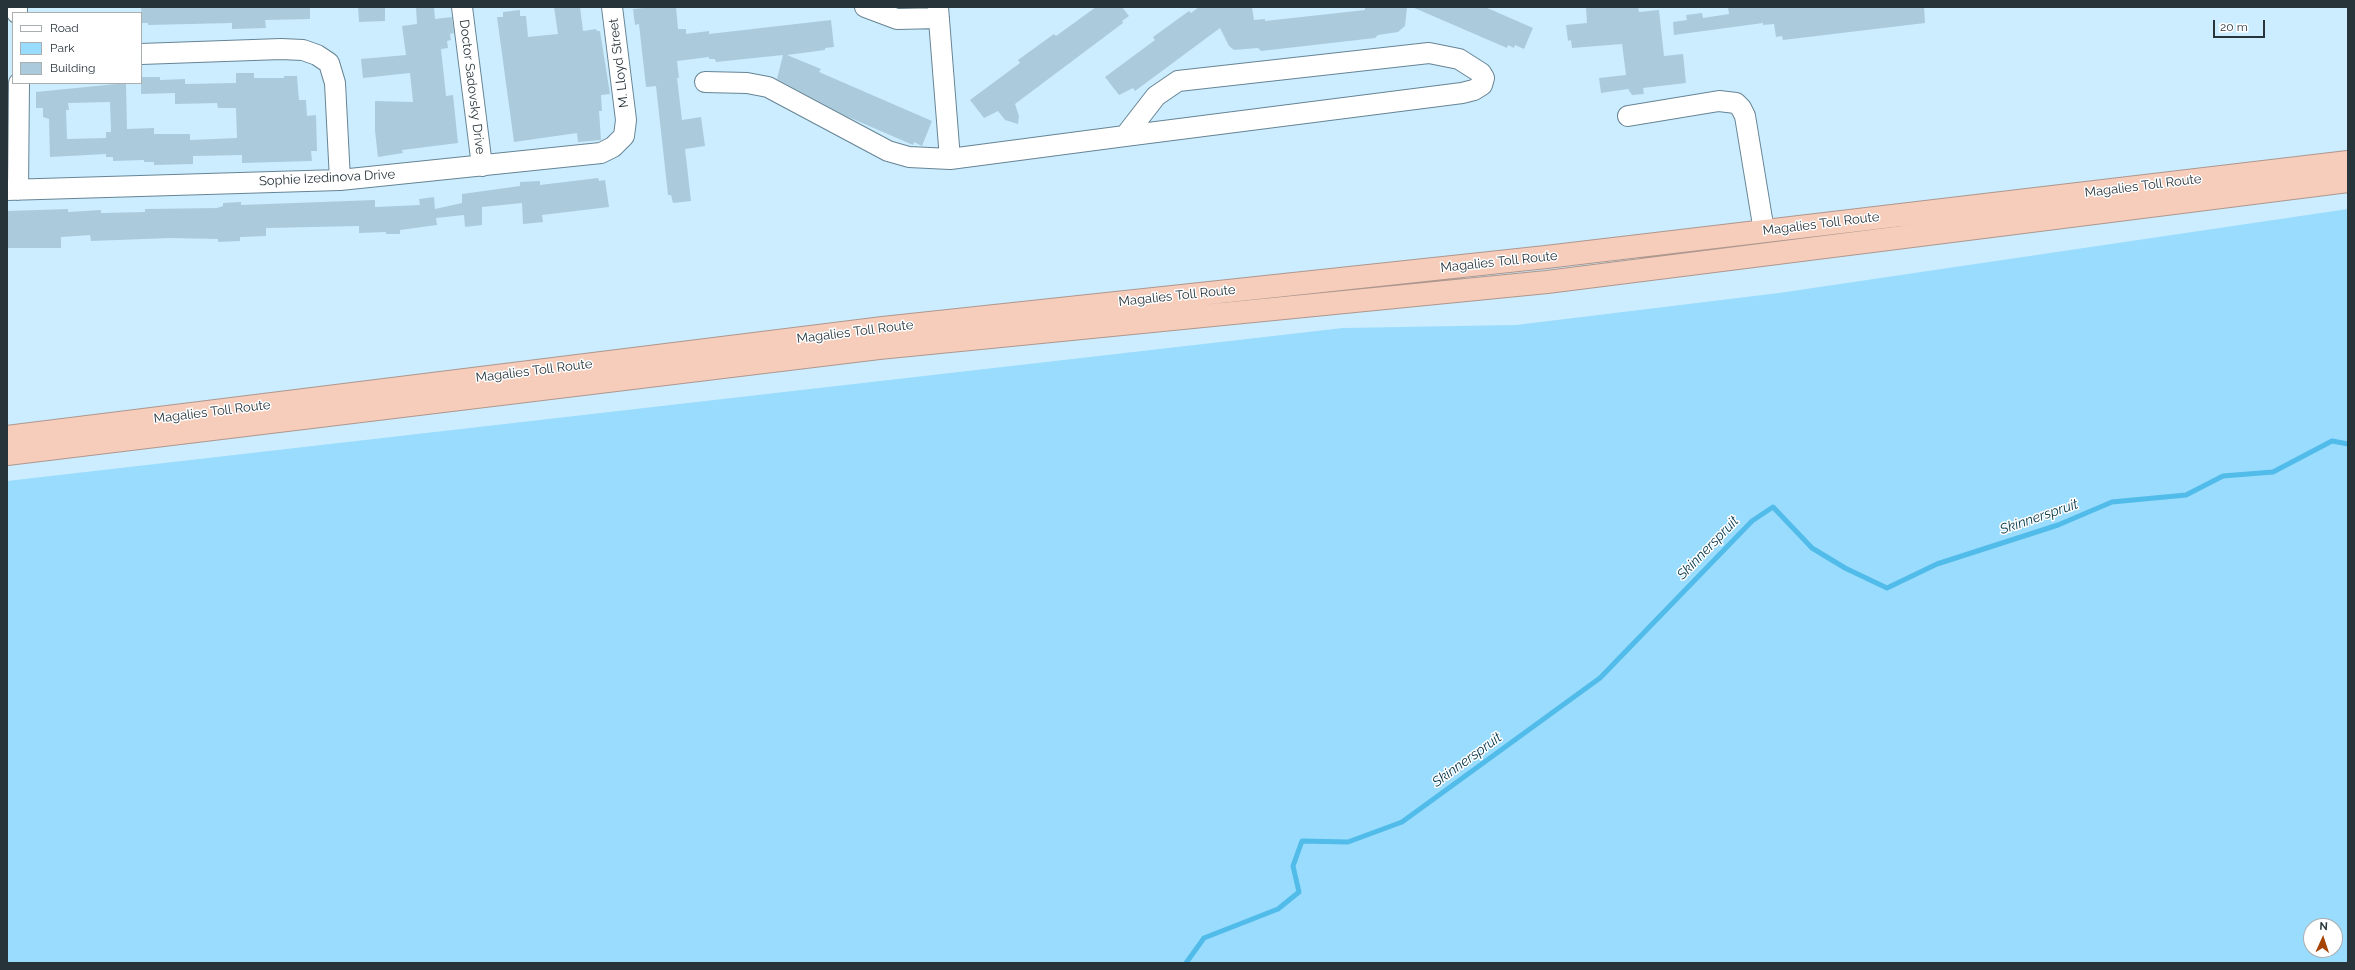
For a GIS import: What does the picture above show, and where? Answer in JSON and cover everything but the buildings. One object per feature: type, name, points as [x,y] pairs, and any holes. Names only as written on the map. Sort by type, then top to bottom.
[{"type":"highway","name":"Magalies Toll Route","points":[[7,437],[882,328],[1546,257],[2348,162]]},
{"type":"highway","name":"Magalies Toll Route","points":[[7,454],[879,348],[1547,282],[2348,181]]},
{"type":"street","name":"Doctor Sadovsky Drive","points":[[462,7],[482,166]]},
{"type":"street","name":"M. Lloyd Street","points":[[612,7],[626,120]]},
{"type":"street","points":[[865,7],[897,18],[939,13],[950,159]]},
{"type":"street","points":[[142,54],[281,49],[303,50],[317,55],[328,63],[335,82],[340,180]]},
{"type":"street","points":[[705,82],[747,83],[768,87],[888,151],[909,157],[950,159],[1462,93],[1474,90],[1482,85],[1484,78],[1481,73],[1459,59],[1429,53],[1178,81],[1156,96],[1125,136]]},
{"type":"street","points":[[12,190],[19,84]]},
{"type":"street","points":[[1628,116],[1719,101],[1736,103],[1741,108],[1745,116],[1764,231]]},
{"type":"street","name":"Sophie Izedinova Drive","points":[[12,190],[340,180],[601,153],[613,147],[624,136],[626,120]]},
{"type":"green space","points":[[2348,209],[2348,963],[7,963],[7,481],[1343,328],[1516,325],[1779,293]]},
{"type":"waterway","name":"Skinnerspruit","points":[[1186,963],[1204,938],[1278,909],[1299,892],[1293,866],[1302,841],[1348,842],[1402,822],[1600,678],[1752,521],[1773,507],[1812,548],[1845,568],[1887,588],[1937,564],[2058,525],[2112,502],[2186,495],[2223,476],[2273,472],[2332,441],[2348,444]]}]
